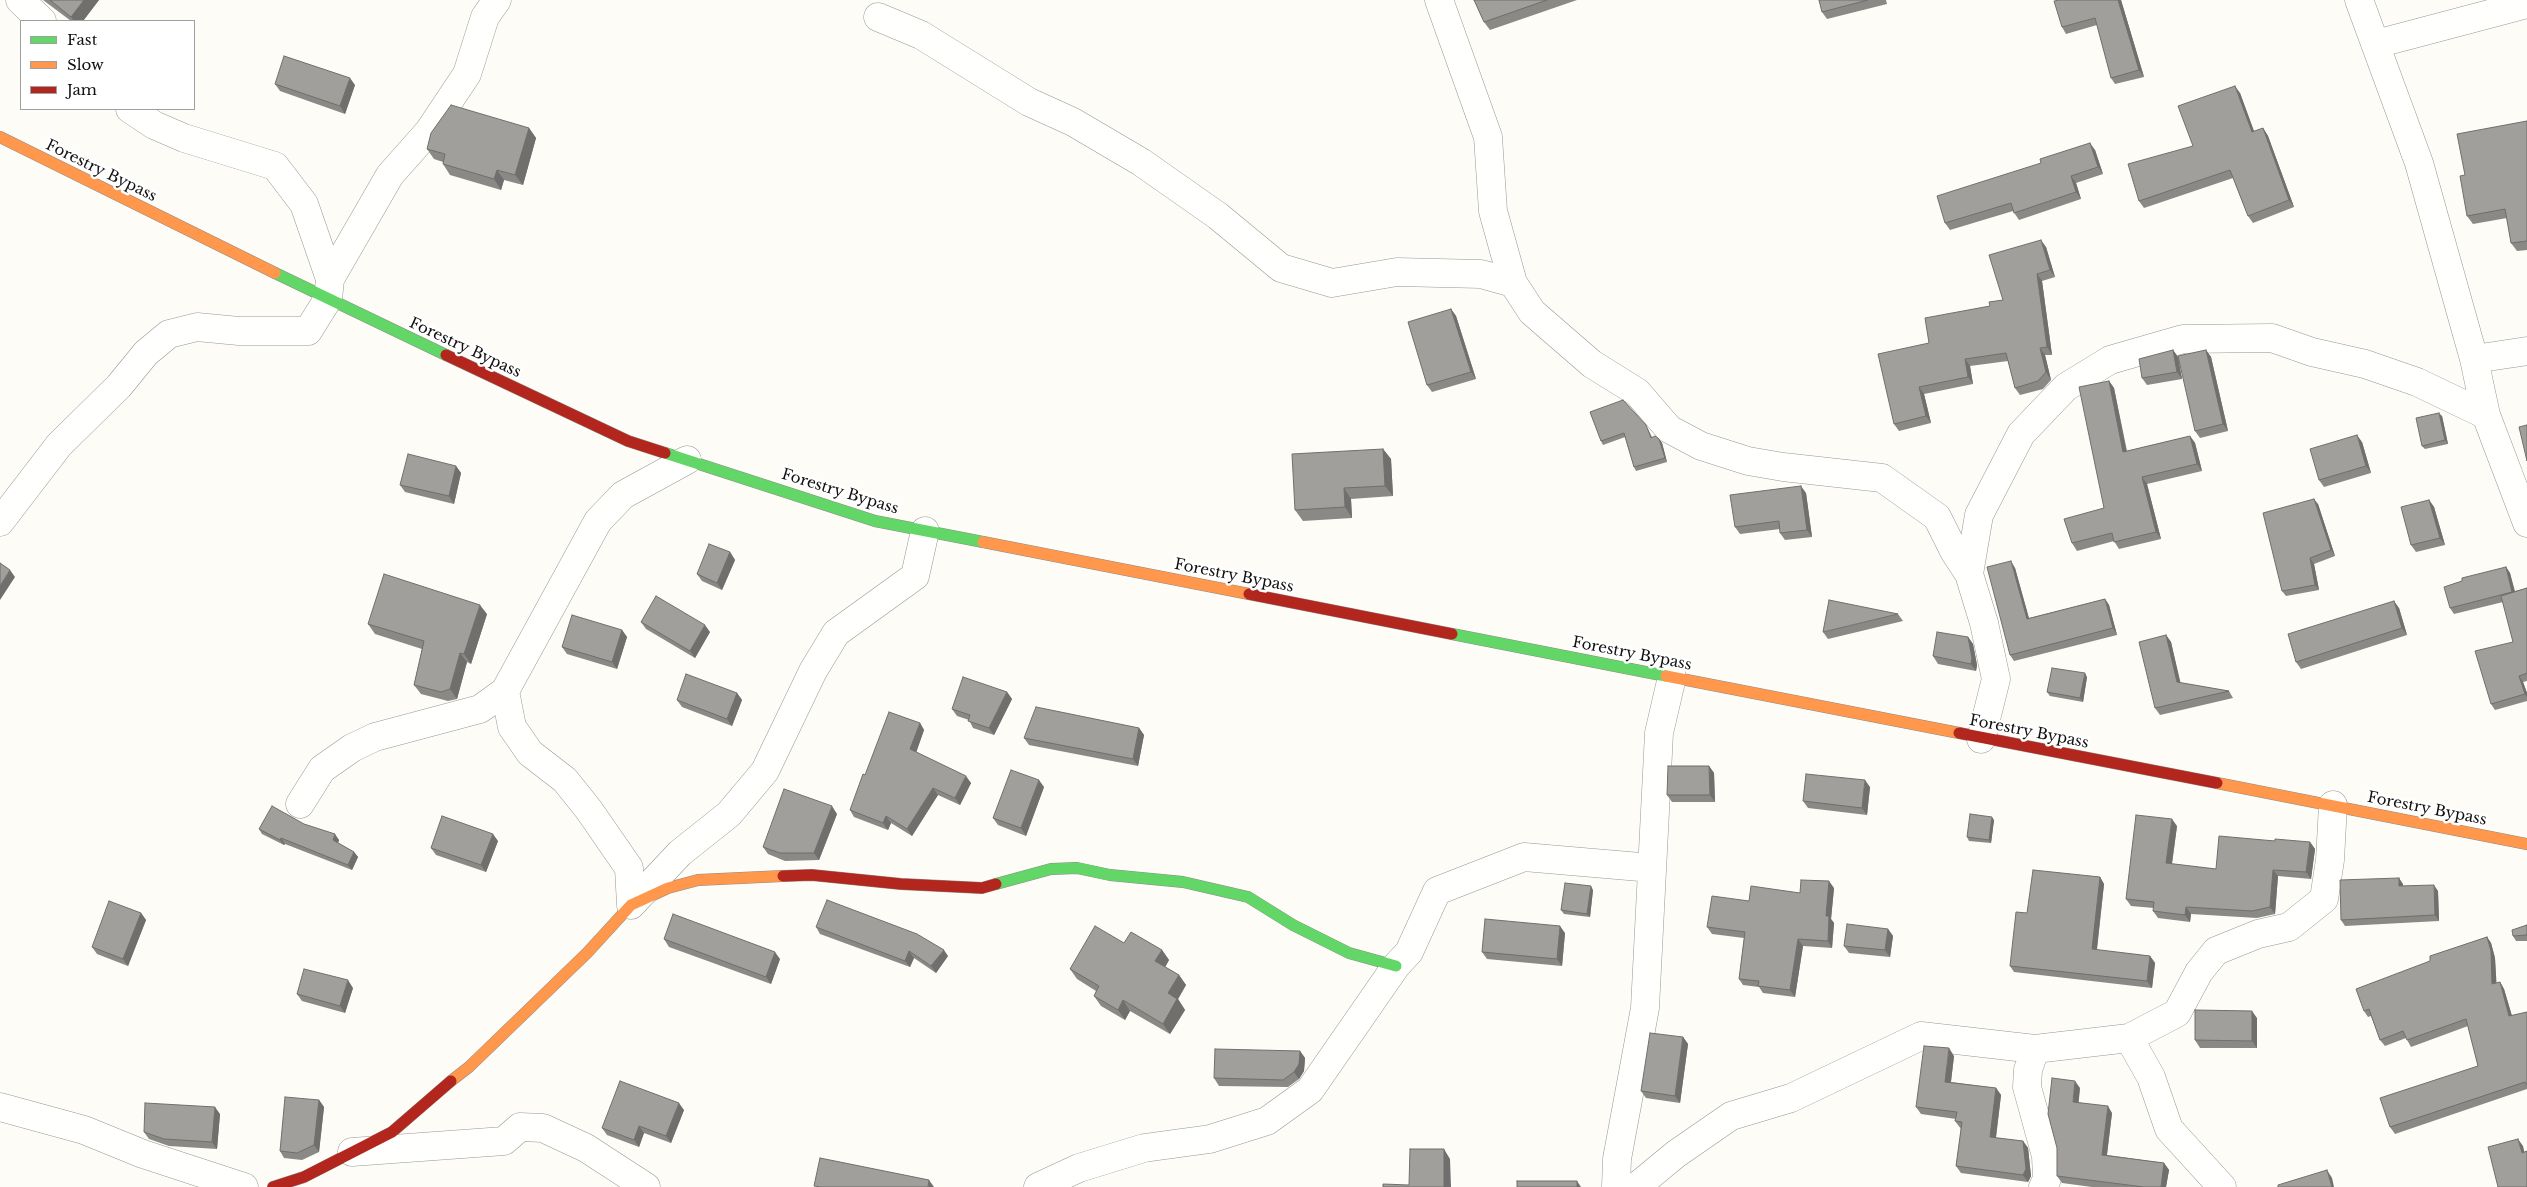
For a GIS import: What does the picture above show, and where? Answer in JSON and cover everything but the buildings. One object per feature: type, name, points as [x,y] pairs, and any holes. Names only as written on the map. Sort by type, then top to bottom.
[{"type":"street","points":[[20,0],[41,20]]},
{"type":"street","points":[[0,522],[59,445],[120,386],[146,353],[169,334],[197,327],[239,331],[308,332],[390,175],[429,131],[467,74],[485,17],[497,0]]},
{"type":"street","points":[[1439,0],[1488,137],[1493,211],[1513,283],[1532,312],[1592,364],[1637,392],[1669,429],[1701,446],[1748,461],[1783,467],[1882,478],[1937,517],[1954,551],[1969,574],[1984,623],[1996,679],[1981,739]]},
{"type":"street","points":[[2359,0],[2419,163],[2474,359],[2486,415],[2527,523]]},
{"type":"street","points":[[2376,44],[2527,4]]},
{"type":"street","points":[[878,17],[921,35],[1028,102],[1073,122],[1141,162],[1218,216],[1281,268],[1332,283],[1397,272],[1481,274],[1513,283]]},
{"type":"street","points":[[132,110],[154,125],[184,138],[275,166],[304,204],[329,289]]},
{"type":"street","name":"Forestry Bypass","points":[[0,138],[329,289],[628,441],[875,521],[1981,739],[2334,805],[2527,844]]},
{"type":"street","points":[[1969,574],[1979,514],[2021,434],[2066,386],[2110,360],[2183,339],[2272,338],[2312,352],[2365,364],[2417,382],[2486,415]]},
{"type":"street","points":[[2474,359],[2527,351]]},
{"type":"street","points":[[300,804],[322,769],[352,748],[375,737],[480,709],[505,691],[598,521],[623,495],[687,460]]},
{"type":"street","points":[[273,1187],[304,1177],[392,1132],[428,1099],[469,1067],[587,952],[680,852],[729,814],[765,771],[813,671],[836,633],[915,576],[925,531]]},
{"type":"street","points":[[1616,1187],[1617,1159],[1645,1008],[1659,733],[1672,677]]},
{"type":"street","points":[[505,691],[512,727],[530,754],[565,780],[589,810],[629,868],[631,905]]},
{"type":"street","points":[[1636,1187],[1676,1154],[1732,1116],[1791,1098],[1921,1036],[2035,1050],[2129,1038],[2177,1012],[2199,972],[2216,951],[2258,934],[2289,927],[2324,899],[2330,860],[2334,805]]},
{"type":"street","points":[[1038,1187],[1079,1168],[1144,1148],[1210,1139],[1267,1121],[1310,1090],[1396,966],[1409,952],[1437,890],[1524,857],[1652,868]]},
{"type":"street","points":[[631,905],[668,888],[698,880],[812,875],[901,884],[982,888],[1051,869],[1077,868],[1110,875],[1183,882],[1248,897],[1292,925],[1349,953],[1396,966]]},
{"type":"street","points":[[2129,1038],[2151,1077],[2169,1129],[2222,1187]]},
{"type":"street","points":[[2035,1050],[2028,1070],[2027,1087],[2046,1156],[2047,1179],[2043,1187]]},
{"type":"street","points":[[0,1107],[84,1130],[143,1154],[244,1187]]},
{"type":"street","points":[[350,1152],[504,1141],[520,1128],[544,1128],[586,1148],[646,1187]]},
{"type":"traffic: fast","points":[[275,273],[446,355]]},
{"type":"traffic: fast","points":[[665,453],[875,521],[983,542]]},
{"type":"traffic: fast","points":[[1452,634],[1666,676]]},
{"type":"traffic: fast","points":[[996,884],[1051,869],[1077,868],[1110,875],[1183,882],[1248,897],[1293,925],[1349,953],[1396,966]]},
{"type":"traffic: slow","points":[[0,137],[275,273]]},
{"type":"traffic: slow","points":[[983,542],[1249,594]]},
{"type":"traffic: slow","points":[[1666,676],[1959,733]]},
{"type":"traffic: slow","points":[[2217,783],[2527,844]]},
{"type":"traffic: slow","points":[[451,1081],[469,1067],[587,953],[631,905],[668,888],[698,880],[783,876]]},
{"type":"traffic: jam","points":[[446,355],[628,441],[665,453]]},
{"type":"traffic: jam","points":[[1249,594],[1452,634]]},
{"type":"traffic: jam","points":[[1959,733],[2217,783]]},
{"type":"traffic: jam","points":[[783,876],[812,875],[901,884],[982,888],[996,884]]},
{"type":"traffic: jam","points":[[273,1187],[304,1177],[392,1132],[451,1081]]}]
